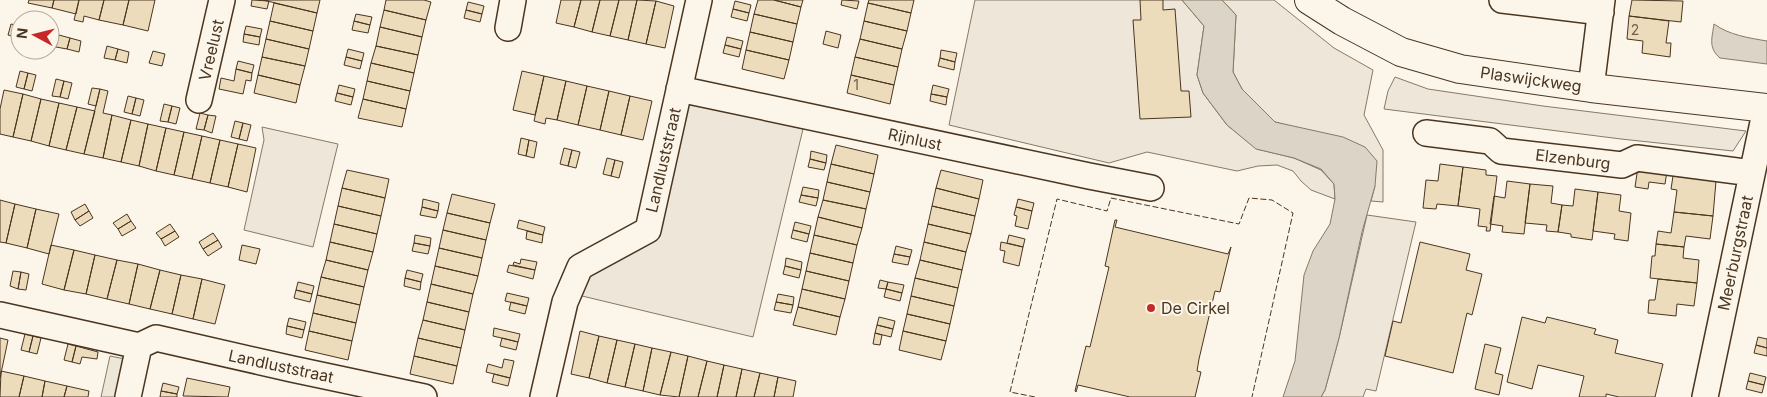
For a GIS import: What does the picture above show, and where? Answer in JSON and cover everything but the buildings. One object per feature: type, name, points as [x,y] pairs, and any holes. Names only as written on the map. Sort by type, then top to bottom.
[{"type":"street","name":"Vreelust","points":[[199,100],[222,0]]},
{"type":"street","points":[[508,28],[513,0]]},
{"type":"street","name":"Landluststraat","points":[[543,397],[565,302],[580,267],[648,230],[699,0]]},
{"type":"street","name":"Plaswijckweg","points":[[1309,0],[1342,21],[1401,52],[1460,69],[1591,88],[1766,108]]},
{"type":"street","points":[[1502,0],[1601,6],[1591,88]]},
{"type":"street","name":"Rijnlust","points":[[679,89],[1151,188]]},
{"type":"street","name":"Meerburgstraat","points":[[1705,397],[1766,108]]},
{"type":"street","name":"Elzenburg","points":[[1426,133],[1490,141],[1501,151],[1622,165],[1637,158],[1752,173]]},
{"type":"street","name":"Landluststraat","points":[[0,314],[139,346],[156,338],[424,397]]},
{"type":"street","points":[[128,397],[139,346]]},
{"type":"shaded area","points":[[975,0],[1182,0],[1204,26],[1197,75],[1203,93],[1227,125],[1257,149],[1294,158],[1321,170],[1334,184],[1335,199],[1311,190],[1293,171],[1277,165],[1258,166],[1237,171],[1147,152],[1109,163],[949,125]]},
{"type":"shaded area","points":[[1182,0],[1222,0],[1236,15],[1233,72],[1242,89],[1275,122],[1343,137],[1365,147],[1377,161],[1375,186],[1362,232],[1339,338],[1325,390],[1321,397],[1283,397],[1295,361],[1304,275],[1313,251],[1330,224],[1335,199],[1334,184],[1321,169],[1294,158],[1256,149],[1227,125],[1203,93],[1197,75],[1204,26]]},
{"type":"shaded area","points":[[1222,0],[1274,0],[1334,48],[1373,70],[1364,115],[1383,150],[1383,202],[1371,201],[1375,186],[1290,126],[1275,122],[1242,89],[1233,72],[1236,15]]},
{"type":"shaded area","points":[[1714,24],[1733,33],[1767,41],[1767,64],[1720,58],[1712,47]]},
{"type":"shaded area","points":[[1395,77],[1428,89],[1543,106],[1746,131],[1733,151],[1384,109],[1388,91]]},
{"type":"shaded area","points":[[686,101],[803,129],[753,337],[578,295],[585,278],[655,239]]},
{"type":"shaded area","points":[[262,127],[338,144],[313,247],[244,230],[264,140]]},
{"type":"shaded area","points":[[1367,215],[1416,222],[1376,391],[1366,389],[1363,397],[1321,397],[1325,390],[1339,338]]},
{"type":"shaded area","points":[[110,356],[125,359],[116,397],[101,397]]},
{"type":"fence","points":[[1035,397],[1010,392],[1057,199],[1107,211],[1111,198],[1239,224],[1249,198],[1272,200],[1293,213],[1252,397]]},
{"type":"place","name":"De Cirkel","points":[[1151,308]]}]
